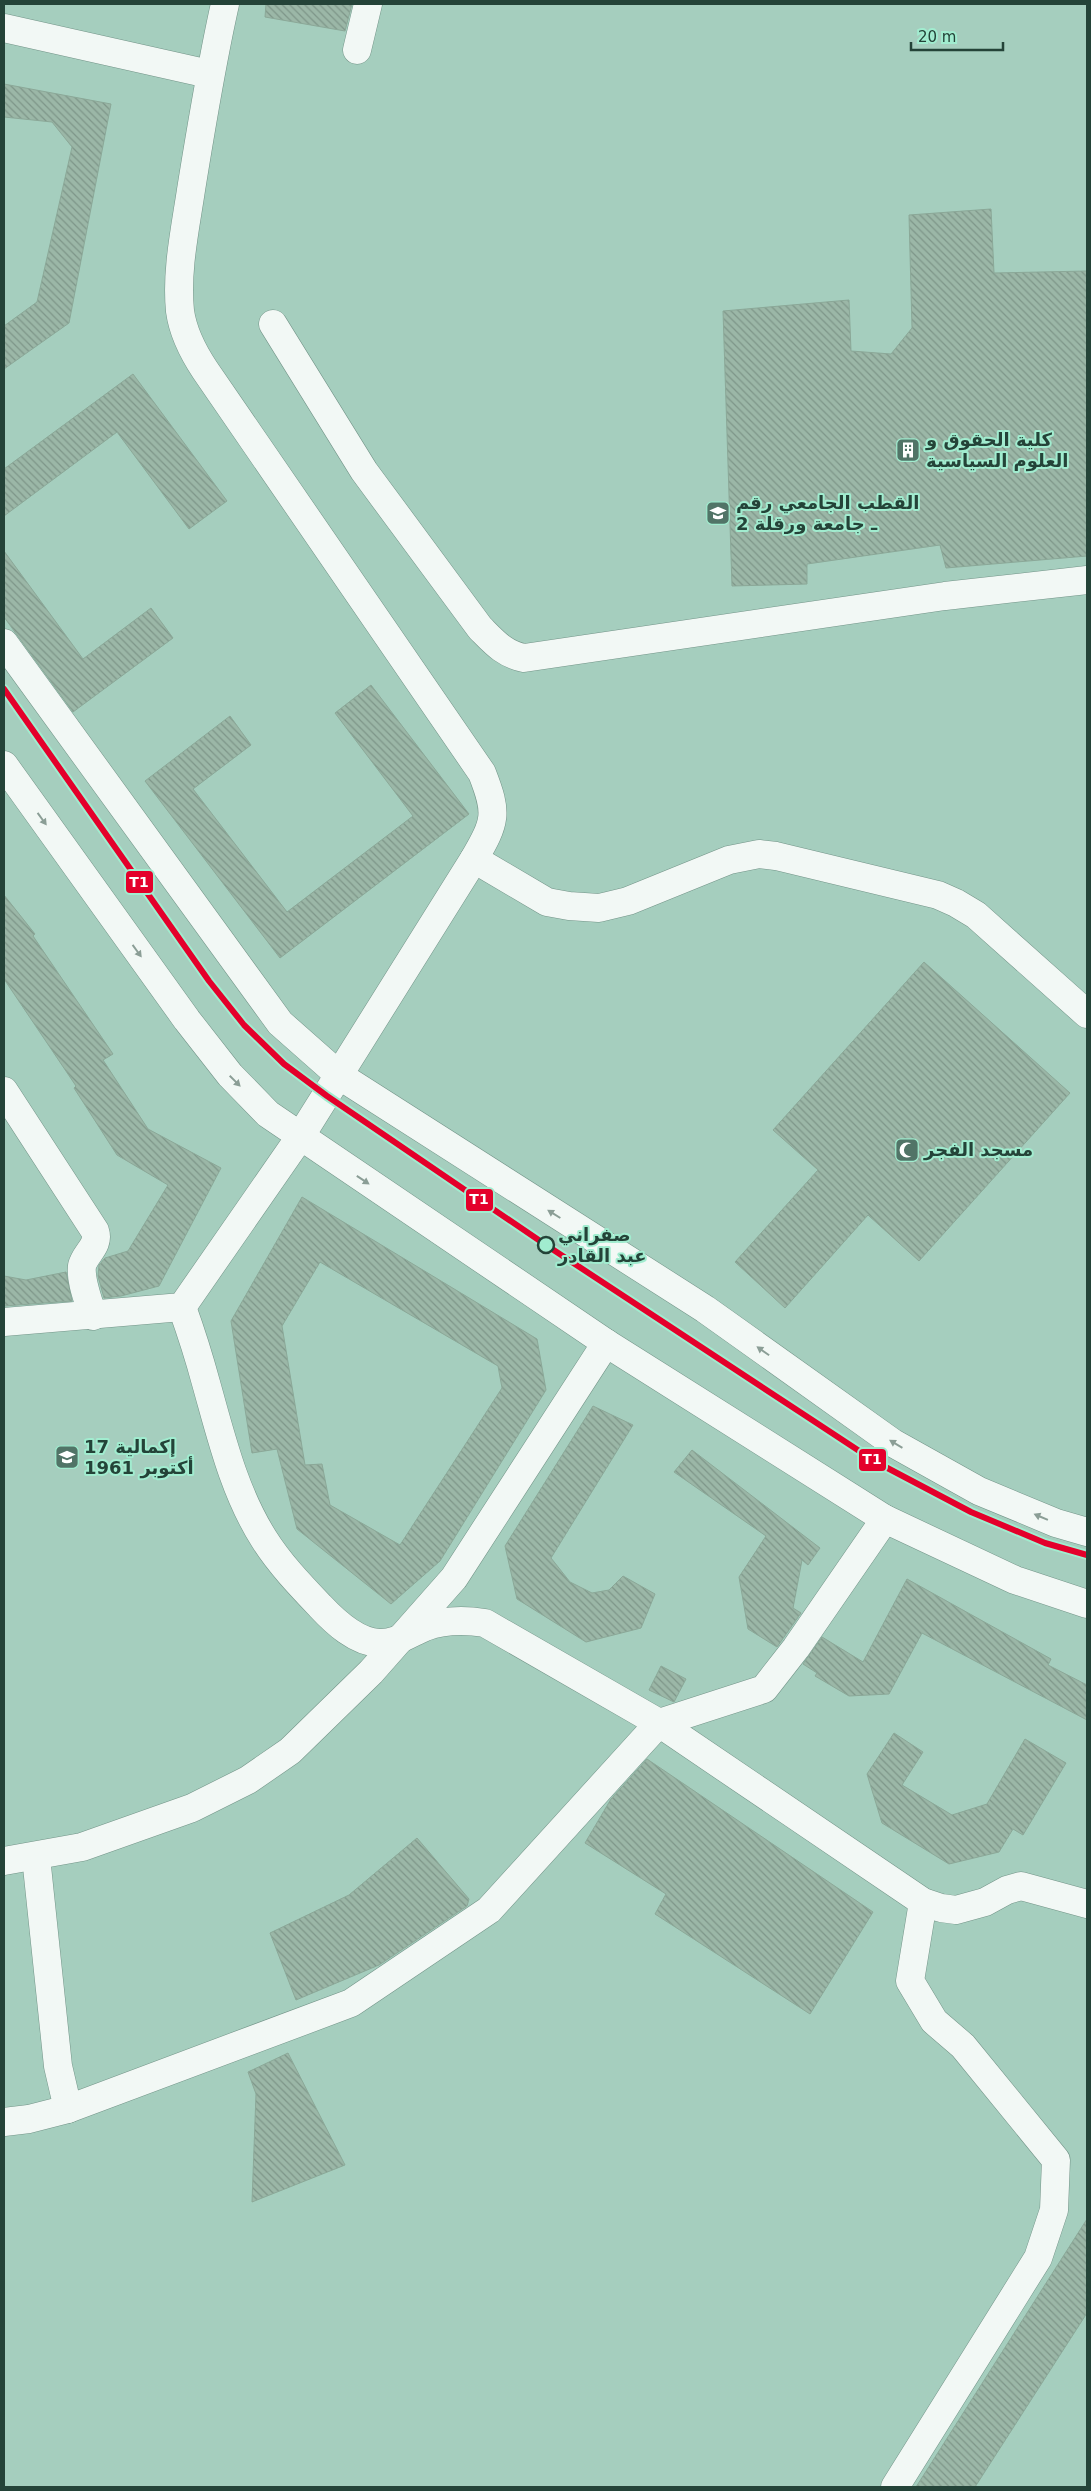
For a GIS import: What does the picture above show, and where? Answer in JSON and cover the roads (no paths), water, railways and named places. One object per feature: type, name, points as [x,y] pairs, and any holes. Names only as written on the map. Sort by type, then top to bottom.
[{"type":"street","points":[[4,1322],[182,1307],[340,1076],[474,859],[488,834],[493,817],[492,800],[482,773],[205,370],[193,351],[184,329],[179,292],[180,270],[209,74],[226,4]]},
{"type":"street","points":[[357,50],[368,4]]},
{"type":"street","points":[[4,28],[209,74]]},
{"type":"street","points":[[273,324],[364,471],[480,628],[501,649],[512,655],[524,658],[945,596],[1087,580]]},
{"type":"street","points":[[4,643],[280,1023],[340,1076],[705,1309],[893,1443],[979,1491],[1056,1524],[1087,1532]]},
{"type":"street","points":[[9,783],[230,1075],[268,1114],[606,1343],[885,1520],[1014,1580],[1087,1604]]},
{"type":"street","points":[[474,859],[547,902],[569,906],[599,908],[628,901],[729,860],[759,854],[776,856],[938,895],[976,916],[1087,1014]]},
{"type":"street","points":[[4,1091],[95,1230],[94,1246],[84,1260],[82,1268],[93,1316]]},
{"type":"street","points":[[182,1307],[236,1481],[264,1539],[305,1591],[330,1617],[355,1636],[378,1643],[403,1638],[426,1627],[441,1623],[458,1621],[485,1623],[659,1722],[923,1902],[956,1910],[985,1902],[1007,1890],[1021,1886],[1087,1904]]},
{"type":"street","points":[[4,1861],[36,1857],[82,1847],[192,1808],[248,1780],[290,1751],[403,1638],[454,1578],[606,1343]]},
{"type":"street","points":[[4,2122],[68,2109],[351,2003],[489,1910],[659,1722],[764,1689],[796,1648],[885,1520]]},
{"type":"street","points":[[36,1857],[58,2066],[68,2109]]},
{"type":"street","points":[[895,2487],[1038,2258],[1054,2210],[1056,2160],[963,2046],[934,2021],[910,1981],[923,1902]]},
{"type":"place","name":"كلية الحقوق و العلوم السياسية","points":[[908,450]]},
{"type":"place","name":"القطب الجامعي رقم 2 ـ جامعة ورقلة","points":[[718,513]]},
{"type":"place","name":"مسجد الفجر","points":[[907,1150]]},
{"type":"place","name":"صفراني عبد القادر","points":[[546,1245]]},
{"type":"place","name":"إكمالية 17 أكتوبر 1961","points":[[67,1457]]}]
